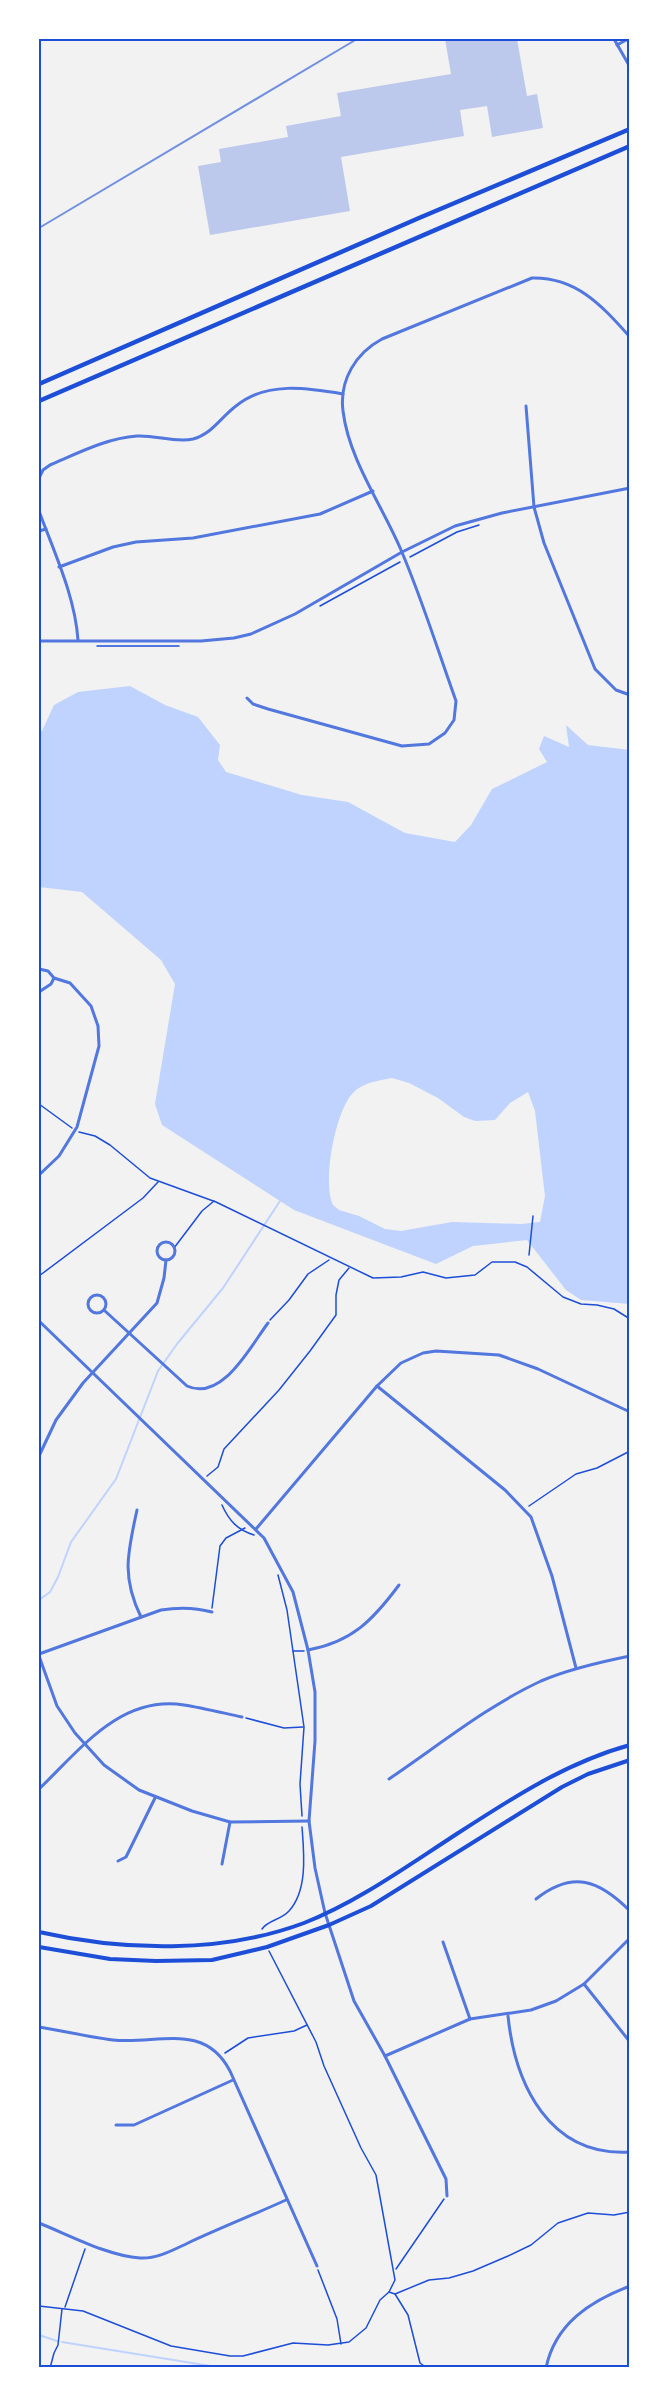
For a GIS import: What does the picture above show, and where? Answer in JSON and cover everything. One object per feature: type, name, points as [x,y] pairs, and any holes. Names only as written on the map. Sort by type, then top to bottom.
[{"type":"main road","points":[[39,384],[419,218],[630,129]]},
{"type":"main road","points":[[39,401],[630,146]]},
{"type":"main road","points":[[39,1932],[73,1940],[118,1945],[182,1946],[222,1942],[304,1923],[360,1895],[481,1818],[557,1774],[585,1759],[630,1745]]},
{"type":"main road","points":[[39,1947],[111,1959],[156,1961],[212,1959],[267,1947],[329,1925],[371,1906],[562,1787],[588,1774],[630,1760]]},
{"type":"street","points":[[614,39],[630,67]]},
{"type":"street","points":[[617,45],[628,39]]},
{"type":"street","points":[[247,698],[253,704],[268,709],[402,746],[429,744],[445,733],[454,720],[456,701],[402,552],[346,428],[342,410],[343,394],[351,366],[373,344],[532,278],[557,279],[579,289],[630,337]]},
{"type":"street","points":[[39,478],[43,470],[50,465],[108,441],[139,436],[184,440],[200,436],[217,425],[237,405],[262,393],[296,387],[343,394]]},
{"type":"street","points":[[526,406],[534,507],[544,543],[595,669],[616,690],[630,695]]},
{"type":"street","points":[[39,641],[201,641],[250,634],[295,614],[402,552],[455,526],[479,518],[630,488]]},
{"type":"street","points":[[59,567],[113,547],[136,542],[193,538],[320,514],[373,491]]},
{"type":"street","points":[[39,511],[77,620],[78,640]]},
{"type":"street","points":[[39,531],[46,529]]},
{"type":"street","points":[[39,969],[48,972],[54,978],[70,983],[91,1006],[98,1026],[99,1046],[75,1131],[59,1156],[39,1175]]},
{"type":"street","points":[[39,992],[51,984],[54,978]]},
{"type":"street","points":[[167,1243],[174,1248],[173,1256],[166,1260],[159,1256],[157,1251],[159,1245],[167,1243]]},
{"type":"street","points":[[39,1456],[56,1420],[92,1374],[157,1302],[164,1278],[166,1260]]},
{"type":"street","points":[[103,1296],[107,1302],[105,1311],[99,1314],[91,1311],[88,1302],[91,1297],[103,1296]]},
{"type":"street","points":[[105,1311],[187,1386],[201,1391],[212,1388],[230,1373],[268,1323]]},
{"type":"street","points":[[39,1321],[256,1529],[280,1564],[293,1592],[308,1650],[315,1692],[316,1719],[309,1821],[315,1868],[329,1925],[354,2001],[385,2056],[446,2179],[447,2196]]},
{"type":"street","points":[[256,1529],[377,1386],[401,1362],[423,1353],[436,1351],[499,1355],[537,1369],[630,1412]]},
{"type":"street","points":[[377,1386],[525,1508],[537,1528],[576,1668]]},
{"type":"street","points":[[137,1510],[127,1560],[131,1590],[141,1617]]},
{"type":"street","points":[[308,1650],[327,1647],[356,1632],[377,1613],[399,1585]]},
{"type":"street","points":[[212,1611],[177,1607],[141,1617],[39,1655],[57,1706],[84,1744],[104,1765],[139,1790],[155,1798],[230,1822],[309,1821]]},
{"type":"street","points":[[389,1779],[486,1713],[540,1682],[576,1668],[630,1656]]},
{"type":"street","points":[[39,1789],[104,1726],[123,1714],[156,1705],[183,1704],[242,1717]]},
{"type":"street","points":[[117,1861],[126,1857],[155,1798]]},
{"type":"street","points":[[222,1864],[230,1822]]},
{"type":"street","points":[[536,1899],[567,1882],[581,1882],[601,1886],[630,1911]]},
{"type":"street","points":[[385,2056],[470,2019],[508,2015],[556,2001],[584,1984],[630,1938]]},
{"type":"street","points":[[443,1942],[470,2019]]},
{"type":"street","points":[[584,1984],[630,2042]]},
{"type":"street","points":[[508,2015],[510,2038],[517,2063],[530,2094],[545,2119],[570,2138],[586,2146],[608,2151],[630,2152]]},
{"type":"street","points":[[39,2027],[115,2040],[193,2040],[208,2045],[222,2056],[317,2266]]},
{"type":"street","points":[[116,2125],[134,2125],[233,2080]]},
{"type":"street","points":[[39,2223],[87,2243],[129,2257],[143,2258],[159,2256],[286,2200]]},
{"type":"street","points":[[546,2368],[554,2342],[567,2324],[597,2301],[630,2286]]},
{"type":"path","points":[[39,1104],[75,1131],[95,1136],[119,1152],[150,1178],[214,1201],[373,1278],[401,1277],[423,1272],[446,1278],[475,1275],[492,1262],[515,1262],[527,1267],[563,1297],[581,1304],[614,1309],[630,1319]]},
{"type":"path","points":[[39,1276],[143,1198],[159,1182]]},
{"type":"path","points":[[174,1248],[202,1211],[214,1201]]},
{"type":"path","points":[[529,1255],[533,1216]]},
{"type":"path","points":[[268,1323],[308,1274],[331,1259]]},
{"type":"path","points":[[204,1478],[218,1467],[224,1449],[279,1390],[336,1315],[339,1280],[349,1268]]},
{"type":"path","points":[[525,1508],[576,1474],[597,1468],[630,1451]]},
{"type":"path","points":[[222,1504],[227,1516],[240,1530],[255,1535],[259,1541]]},
{"type":"path","points":[[212,1611],[220,1546],[226,1538],[252,1525]]},
{"type":"path","points":[[263,1934],[262,1928],[288,1912],[299,1893],[305,1855],[300,1784],[304,1727],[284,1600],[275,1570]]},
{"type":"path","points":[[292,1652],[308,1650]]},
{"type":"path","points":[[242,1717],[293,1729],[304,1727]]},
{"type":"path","points":[[39,2307],[83,2311],[171,2346],[230,2356],[255,2354],[293,2343],[342,2344],[357,2337],[366,2328],[380,2300],[389,2292],[395,2280],[395,2271],[383,2220],[376,2175],[361,2148],[308,2025],[267,1947]]},
{"type":"path","points":[[222,2056],[248,2038],[294,2031],[308,2025]]},
{"type":"path","points":[[395,2271],[435,2210],[447,2196]]},
{"type":"path","points":[[395,2294],[429,2280],[449,2278],[473,2271],[508,2256],[531,2245],[558,2223],[588,2213],[614,2215],[630,2212]]},
{"type":"path","points":[[50,2368],[58,2345],[64,2308],[87,2243]]},
{"type":"path","points":[[317,2266],[337,2319],[342,2344]]},
{"type":"path","points":[[389,2292],[395,2294],[408,2315],[420,2363],[427,2368]]},
{"type":"water","points":[[130,686],[165,705],[198,717],[220,745],[218,760],[226,772],[302,795],[348,802],[405,833],[455,842],[471,825],[492,789],[547,762],[539,749],[544,736],[569,747],[566,725],[588,745],[630,750],[630,1304],[581,1300],[566,1290],[527,1240],[473,1246],[436,1264],[294,1210],[162,1125],[155,1104],[175,984],[161,960],[82,892],[39,887],[39,731],[42,731],[54,705],[78,692]],"holes":[[[392,1078],[409,1083],[438,1098],[464,1117],[475,1121],[495,1120],[510,1103],[528,1092],[535,1111],[545,1196],[540,1222],[521,1224],[452,1222],[401,1231],[385,1229],[359,1216],[339,1210],[333,1205],[329,1181],[332,1148],[347,1102],[357,1089],[371,1082]]]},
{"type":"building","points":[[445,39],[517,39],[527,96],[537,94],[543,128],[492,137],[487,106],[460,110],[464,136],[341,157],[350,211],[210,235],[198,166],[221,162],[219,149],[288,137],[286,126],[341,116],[337,93],[451,74]]},
{"type":"waterway","points":[[39,1600],[50,1592],[71,1542],[116,1479],[158,1371],[223,1288],[280,1201]]},
{"type":"waterway","points":[[39,2335],[57,2341]]},
{"type":"waterway","points":[[62,2342],[223,2368]]},
{"type":"railway","points":[[39,228],[357,39]]}]
